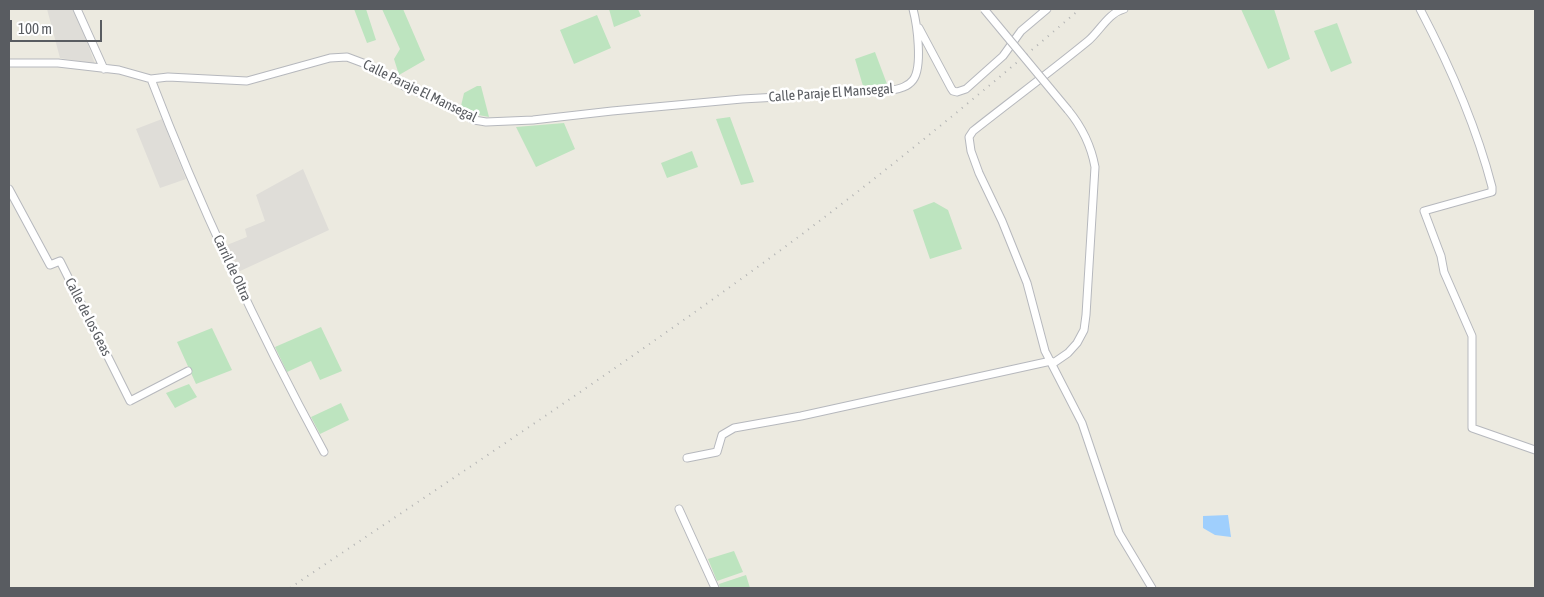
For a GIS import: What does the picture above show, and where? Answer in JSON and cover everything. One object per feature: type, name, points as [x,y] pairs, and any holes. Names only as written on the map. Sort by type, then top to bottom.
[{"type":"street","points":[[77,9],[104,69]]},
{"type":"street","points":[[913,9],[917,26],[951,88],[957,92],[966,89],[1003,56],[1021,31],[1047,9]]},
{"type":"street","points":[[686,458],[717,452],[722,435],[734,428],[801,416],[1051,363],[1068,353],[1077,343],[1084,330],[1087,306],[1095,167],[1092,153],[1080,125],[984,9]]},
{"type":"street","points":[[1124,9],[1111,17],[1090,40],[1026,88],[973,131],[969,137],[971,152],[979,173],[1002,221],[1027,283],[1042,341],[1051,363],[1082,423],[1119,533],[1152,588]]},
{"type":"street","points":[[1420,9],[1469,115],[1492,187],[1492,192],[1424,211],[1442,256],[1448,281],[1472,336],[1472,428],[1535,450]]},
{"type":"street","name":"Calle Paraje El Mansegal","points":[[9,63],[58,63],[120,70],[151,79],[247,81],[330,58],[348,57],[371,66],[404,86],[453,107],[474,120],[493,122],[533,120],[742,99],[888,91],[902,88],[913,80],[917,71],[917,26]]},
{"type":"street","name":"Carril de Oltra","points":[[151,79],[204,209],[299,406],[324,452]]},
{"type":"street","name":"Calle de los Geas","points":[[9,189],[50,265],[60,262],[130,401],[188,372]]},
{"type":"street","points":[[679,508],[715,588]]},
{"type":"shaded area","points":[[47,9],[75,9],[95,64],[60,58]]},
{"type":"shaded area","points":[[162,119],[186,179],[160,188],[136,129]]},
{"type":"shaded area","points":[[303,169],[329,230],[238,272],[227,245],[247,237],[245,229],[265,221],[256,195]]},
{"type":"green space","points":[[354,9],[366,9],[376,40],[367,43]]},
{"type":"green space","points":[[382,9],[403,9],[425,60],[399,75],[394,59],[400,49]]},
{"type":"green space","points":[[609,9],[638,9],[641,16],[614,27]]},
{"type":"green space","points":[[1241,9],[1274,9],[1290,59],[1268,69]]},
{"type":"green space","points":[[597,15],[611,48],[574,64],[560,30]]},
{"type":"green space","points":[[1337,23],[1352,63],[1331,72],[1314,31]]},
{"type":"green space","points":[[875,52],[887,84],[863,86],[855,59]]},
{"type":"green space","points":[[477,86],[481,86],[489,117],[473,114],[461,106],[464,93]]},
{"type":"green space","points":[[730,117],[754,182],[741,185],[716,119]]},
{"type":"green space","points":[[564,123],[575,149],[536,167],[516,127]]},
{"type":"green space","points":[[692,151],[698,167],[667,178],[661,163]]},
{"type":"green space","points":[[934,202],[948,210],[962,249],[930,259],[913,210]]},
{"type":"green space","points":[[321,327],[342,371],[320,380],[311,361],[287,372],[275,347]]},
{"type":"green space","points":[[212,328],[232,370],[196,384],[177,342]]},
{"type":"green space","points":[[189,384],[197,397],[175,408],[166,393]]},
{"type":"green space","points":[[341,403],[349,420],[320,434],[311,417]]},
{"type":"green space","points":[[734,551],[743,572],[717,581],[708,559]]},
{"type":"green space","points":[[746,575],[750,588],[720,588],[719,584]]},
{"type":"water","points":[[1228,515],[1231,537],[1215,535],[1203,528],[1203,516]]},
{"type":"railway","points":[[290,588],[573,397],[785,247],[913,148],[1080,9]]}]
